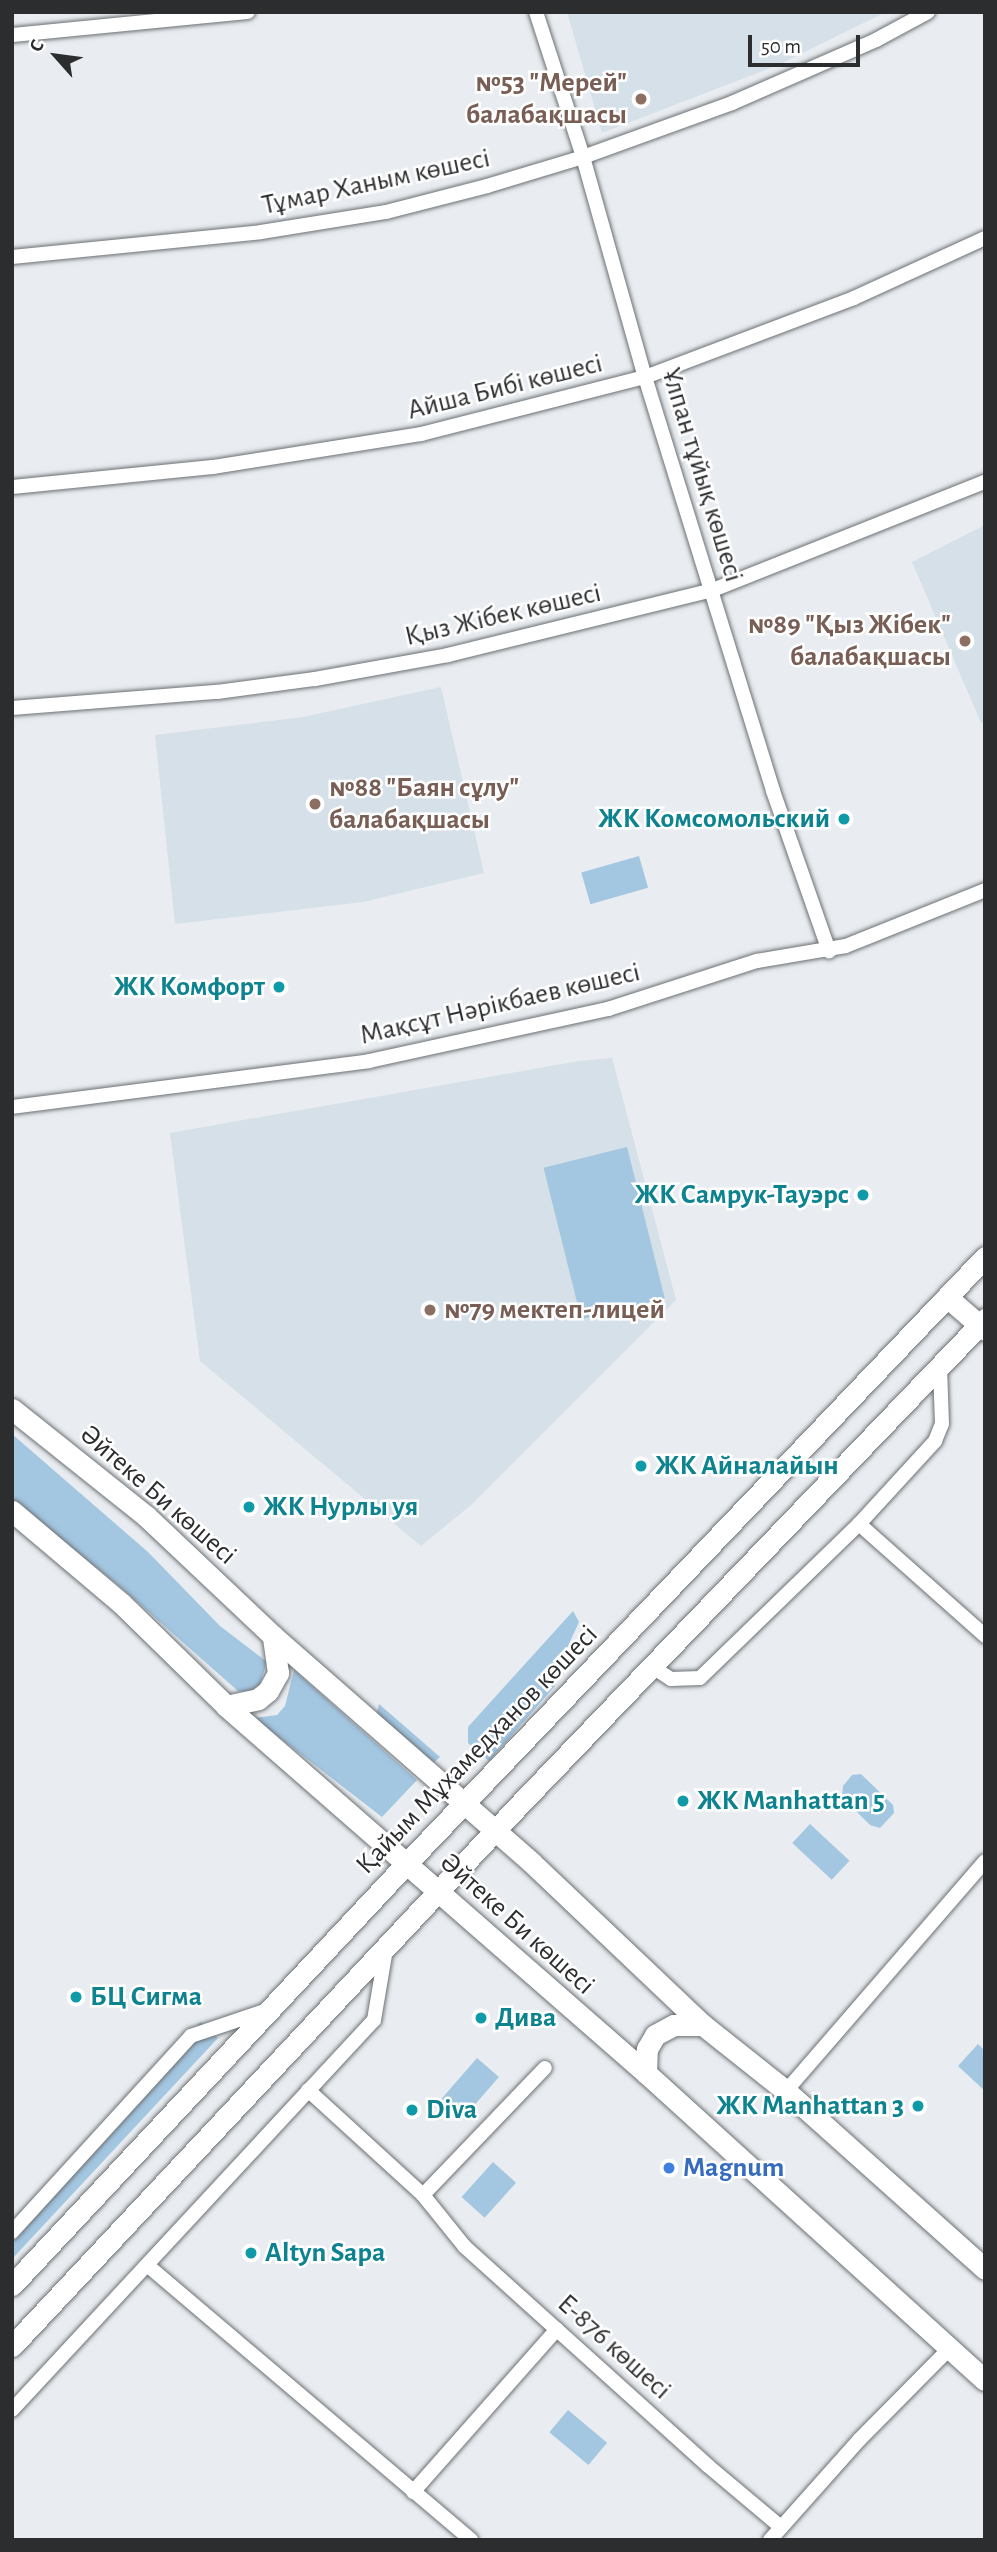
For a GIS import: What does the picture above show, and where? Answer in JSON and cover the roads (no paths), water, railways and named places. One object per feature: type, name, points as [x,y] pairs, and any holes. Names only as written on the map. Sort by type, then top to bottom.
[{"type":"street","points":[[12,35],[248,12]]},
{"type":"street","name":"Ұлпан тұйық көшесі","points":[[536,12],[583,157],[645,377],[773,791],[829,951]]},
{"type":"street","name":"Тұмар Ханым көшесі","points":[[12,257],[261,232],[386,212],[487,186],[583,157],[732,103],[876,40],[928,12]]},
{"type":"street","name":"Айша Бибі көшесі","points":[[12,486],[213,467],[421,434],[645,377],[854,298],[985,238]]},
{"type":"street","name":"Қыз Жібек көшесі","points":[[12,708],[216,692],[315,679],[448,655],[713,590],[985,482]]},
{"type":"street","name":"Мақсұт Нәрікбаев көшесі","points":[[12,1107],[369,1061],[608,1009],[757,961],[829,951],[985,890]]},
{"type":"street","name":"Қайым Мұхамедханов көшесі","points":[[12,2285],[407,1864],[985,1257]]},
{"type":"street","points":[[12,2346],[495,1830],[940,1366],[983,1325],[947,1297]]},
{"type":"street","points":[[651,1666],[671,1679],[700,1678],[859,1524],[935,1441],[942,1424],[940,1366]]},
{"type":"street","name":"Әйтеке Би көшесі","points":[[12,1409],[146,1516],[273,1636],[495,1830],[703,2025],[786,2091],[985,2269]]},
{"type":"street","name":"Әйтеке Би көшесі","points":[[12,1511],[121,1603],[226,1706],[646,2073],[985,2380]]},
{"type":"street","points":[[859,1524],[985,1636]]},
{"type":"street","points":[[226,1706],[258,1699],[268,1691],[278,1673],[273,1636]]},
{"type":"street","points":[[786,2091],[985,1861]]},
{"type":"street","points":[[12,2410],[374,2020],[387,1946]]},
{"type":"street","points":[[12,2232],[191,2036],[270,2009]]},
{"type":"street","points":[[646,2073],[647,2049],[655,2035],[674,2025],[703,2025]]},
{"type":"street","points":[[423,2195],[545,2067]]},
{"type":"street","name":"Е-876 көшесі","points":[[309,2090],[423,2195],[464,2247],[707,2465],[781,2527]]},
{"type":"street","points":[[146,2265],[471,2540]]},
{"type":"street","points":[[413,2492],[557,2329]]},
{"type":"street","points":[[770,2540],[901,2395],[950,2348]]},
{"type":"place","name":"№53 \"Мерей\" балабақшасы","points":[[641,99]]},
{"type":"place","name":"№89 \"Қыз Жібек\" балабақшасы","points":[[965,641]]},
{"type":"place","name":"№88 \"Баян сұлу\" балабақшасы","points":[[315,804]]},
{"type":"place","name":"ЖК Комсомольский","points":[[844,819]]},
{"type":"place","name":"ЖК Комфорт","points":[[279,987]]},
{"type":"place","name":"ЖК Самрук-Тауэрс","points":[[863,1195]]},
{"type":"place","name":"№79 мектеп-лицей","points":[[430,1310]]},
{"type":"place","name":"ЖК Айналайын","points":[[641,1466]]},
{"type":"place","name":"ЖК Нурлы уя","points":[[249,1507]]},
{"type":"place","name":"ЖК Manhattan 5","points":[[683,1801]]},
{"type":"place","name":"БЦ Сигма","points":[[76,1997]]},
{"type":"place","name":"Дива","points":[[481,2018]]},
{"type":"place","name":"ЖК Manhattan 3","points":[[918,2106]]},
{"type":"place","name":"Diva","points":[[412,2110]]},
{"type":"place","name":"Magnum","points":[[669,2168]]},
{"type":"place","name":"Altyn Sapa","points":[[251,2253]]}]
